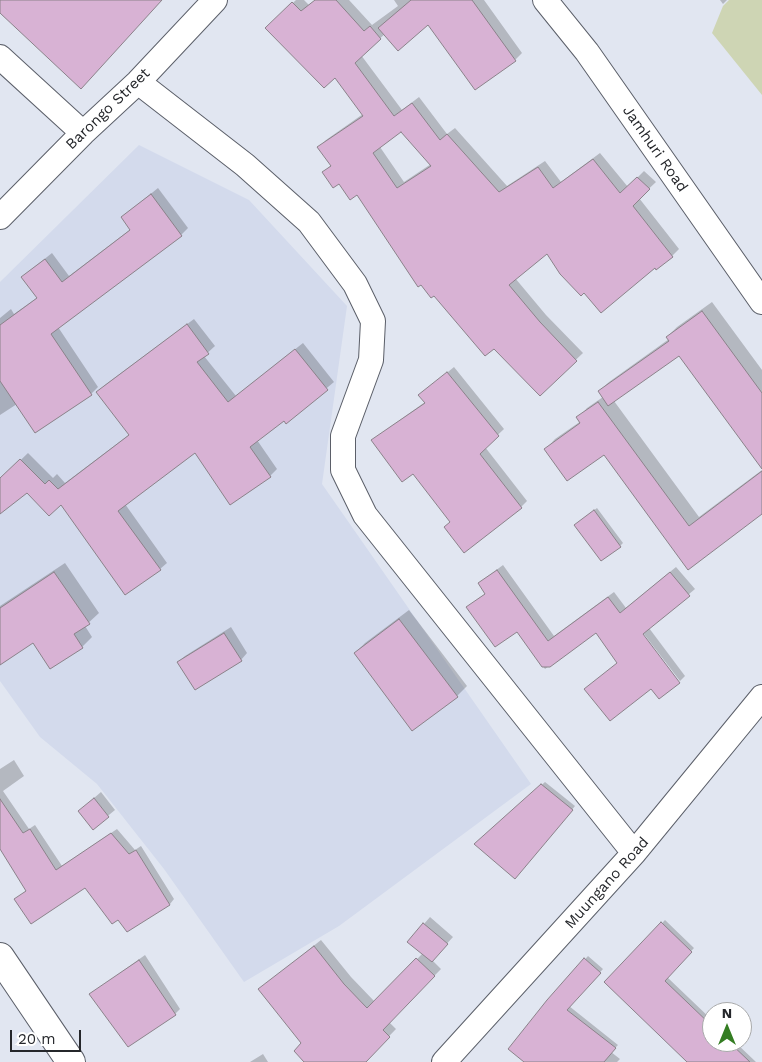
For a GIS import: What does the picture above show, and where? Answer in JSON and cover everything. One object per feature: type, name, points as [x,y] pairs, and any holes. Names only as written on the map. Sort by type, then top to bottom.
[{"type":"main road","points":[[0,957],[71,1062]]},
{"type":"street","name":"Barongo Street","points":[[0,217],[83,133],[138,82],[216,0]]},
{"type":"street","name":"Jamhuri Road","points":[[545,0],[587,52],[762,302]]},
{"type":"street","points":[[0,57],[83,133]]},
{"type":"street","points":[[138,82],[245,165],[309,222],[354,284],[373,320],[371,360],[343,436],[343,470],[365,515],[634,853]]},
{"type":"street","name":"Muungano Road","points":[[444,1062],[634,853],[762,697]]},
{"type":"shaded area","points":[[139,145],[249,200],[347,306],[322,484],[531,784],[339,926],[244,982],[164,869],[97,784],[40,737],[0,681],[0,282]]},
{"type":"green space","points":[[729,0],[762,0],[762,95],[712,33],[723,6]]},
{"type":"building","points":[[0,0],[162,0],[81,89],[0,13]]},
{"type":"building","points":[[315,0],[336,0],[364,31],[370,26],[381,39],[355,63],[394,116],[412,103],[440,140],[447,134],[499,192],[538,167],[553,188],[593,159],[620,193],[637,177],[650,189],[633,206],[673,257],[656,270],[655,268],[601,313],[584,293],[581,296],[560,274],[547,254],[509,285],[540,322],[577,361],[540,396],[494,349],[485,356],[434,296],[431,298],[421,285],[418,287],[357,195],[350,200],[339,184],[333,188],[322,172],[331,166],[317,147],[363,116],[335,78],[324,88],[265,28],[292,2],[301,11]],"holes":[[[401,132],[431,166],[397,188],[373,153]]]},
{"type":"building","points":[[411,0],[472,0],[516,61],[475,90],[428,25],[398,51],[378,28]]},
{"type":"building","points":[[151,194],[182,236],[51,334],[92,395],[35,433],[0,381],[0,325],[37,298],[21,277],[45,259],[62,282],[130,230],[121,217]]},
{"type":"building","points":[[702,311],[762,393],[762,469],[679,356],[608,406],[598,391],[669,341],[666,337]]},
{"type":"building","points":[[187,324],[209,354],[197,362],[228,402],[295,349],[328,390],[286,424],[284,421],[250,447],[271,477],[230,505],[195,453],[118,511],[161,570],[125,595],[61,505],[49,516],[27,493],[0,514],[0,478],[20,459],[45,484],[49,480],[58,489],[129,435],[96,392]]},
{"type":"building","points":[[447,372],[499,436],[480,454],[522,508],[464,553],[444,527],[450,522],[413,474],[402,482],[371,440],[425,403],[418,395]]},
{"type":"building","points":[[598,402],[689,526],[762,471],[762,514],[688,570],[604,455],[567,481],[544,449],[580,423],[576,417]]},
{"type":"building","points":[[594,510],[621,547],[601,561],[574,525]]},
{"type":"building","points":[[497,570],[548,641],[608,597],[620,613],[670,572],[690,596],[643,634],[680,683],[659,699],[651,689],[610,721],[584,689],[617,663],[596,633],[550,667],[542,667],[517,632],[495,647],[466,607],[485,594],[478,583]]},
{"type":"building","points":[[54,572],[90,624],[74,634],[83,648],[50,669],[33,643],[0,665],[0,608]]},
{"type":"building","points":[[399,619],[458,697],[412,731],[354,653]]},
{"type":"building","points":[[224,633],[242,661],[195,690],[177,662]]},
{"type":"building","points":[[541,784],[573,810],[515,879],[474,844]]},
{"type":"building","points":[[94,798],[109,817],[93,830],[78,811]]},
{"type":"building","points":[[0,799],[23,833],[30,829],[56,870],[111,833],[129,854],[136,850],[170,905],[127,932],[118,920],[112,924],[85,888],[31,924],[14,899],[26,891],[0,849]]},
{"type":"building","points":[[661,922],[692,952],[665,981],[702,1016],[702,1052],[740,1052],[750,1062],[687,1062],[604,982]]},
{"type":"building","points":[[423,923],[448,944],[432,962],[407,942]]},
{"type":"building","points":[[314,946],[344,984],[367,1008],[416,958],[435,976],[383,1030],[390,1037],[366,1062],[304,1062],[294,1051],[301,1043],[258,989]]},
{"type":"building","points":[[584,958],[601,973],[567,1010],[616,1048],[604,1062],[524,1062],[508,1049]]},
{"type":"building","points":[[139,960],[176,1015],[128,1047],[89,994]]}]
